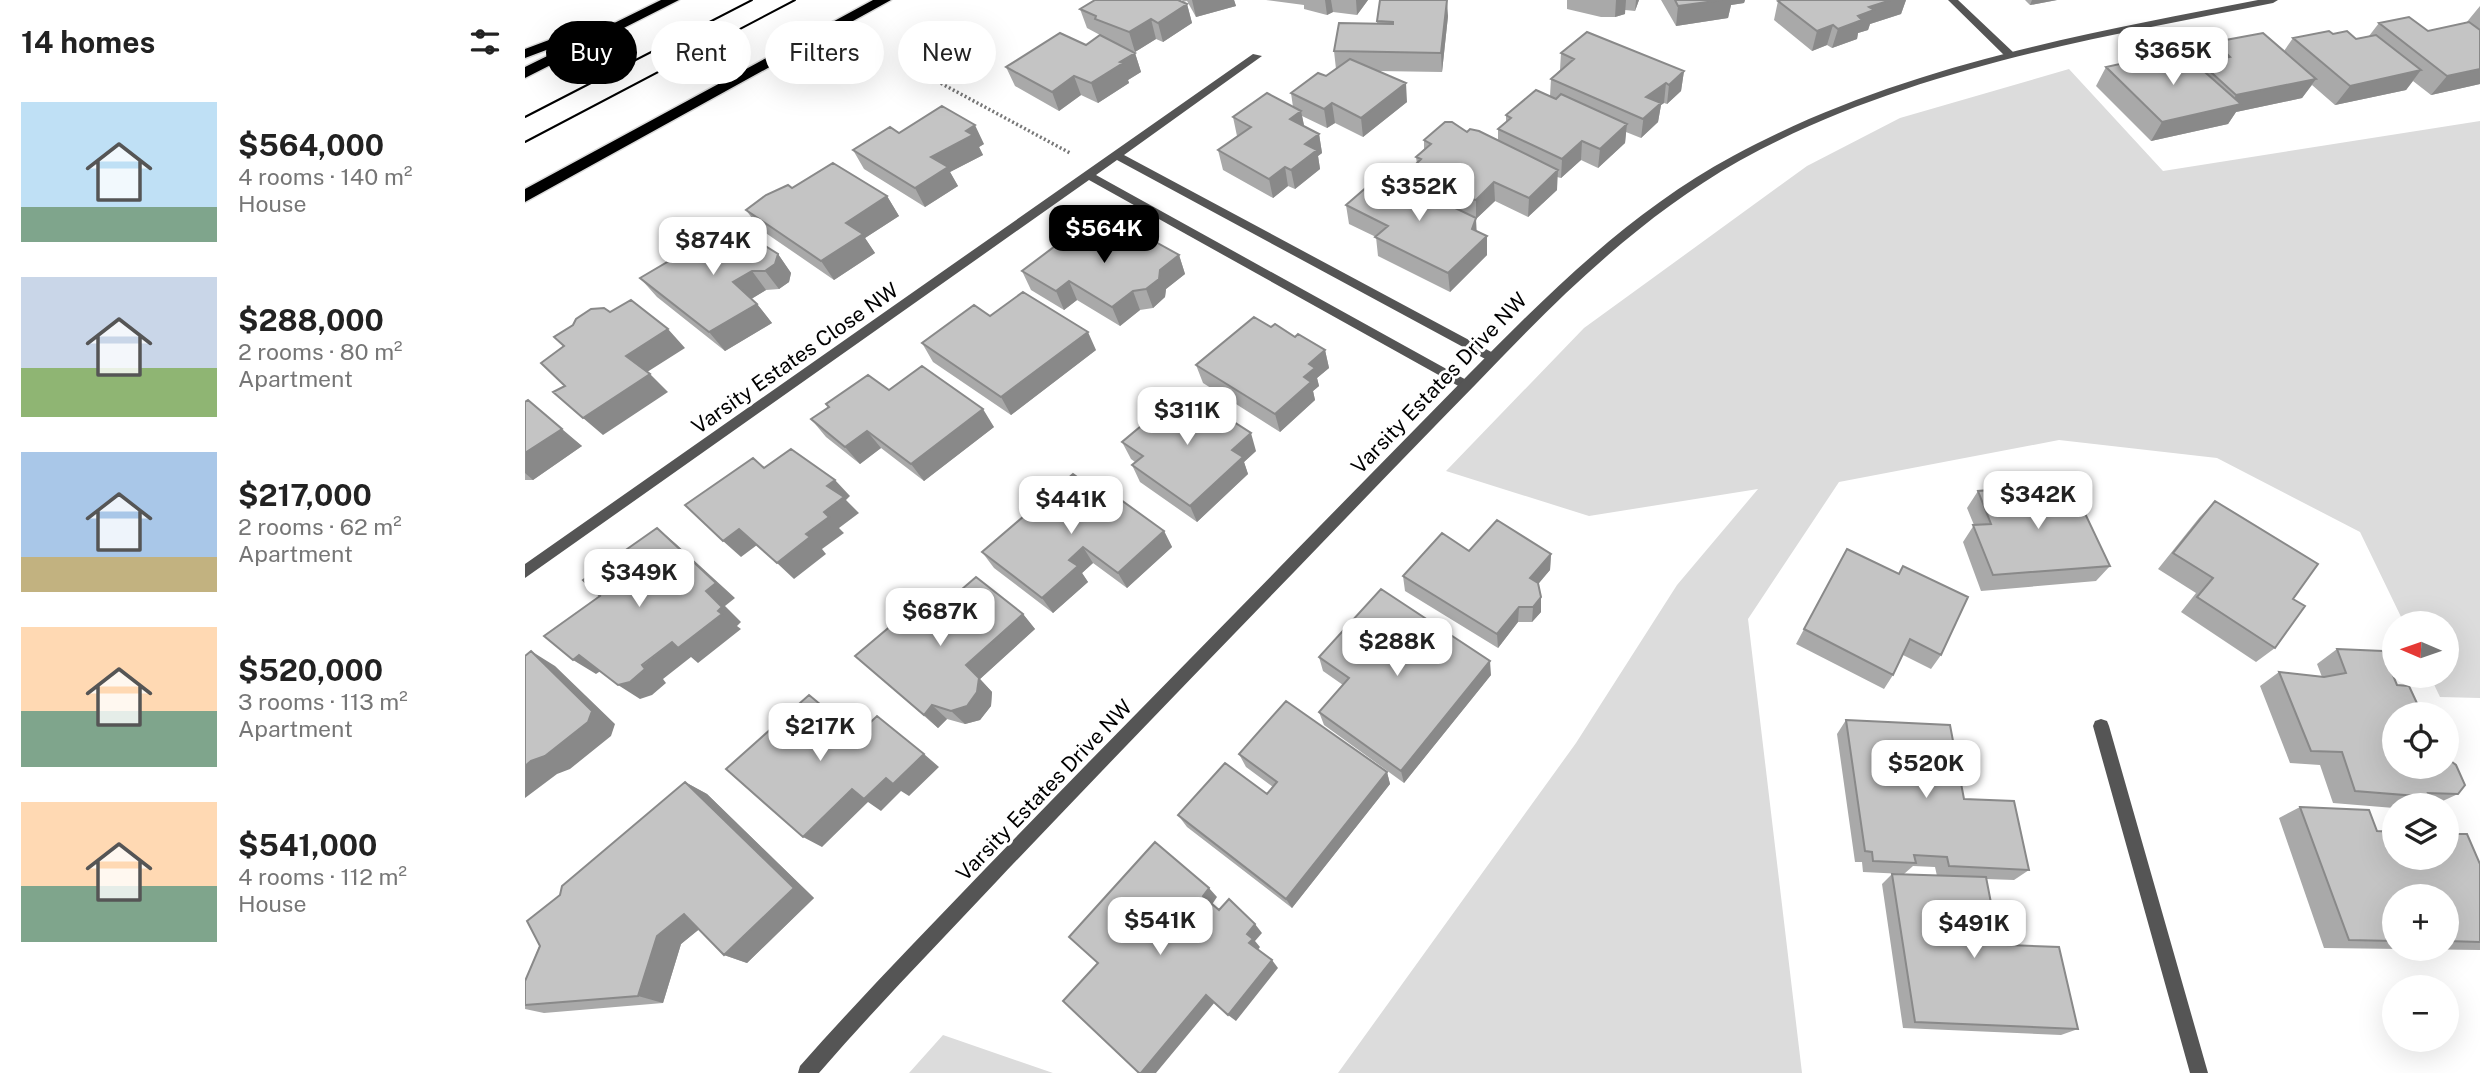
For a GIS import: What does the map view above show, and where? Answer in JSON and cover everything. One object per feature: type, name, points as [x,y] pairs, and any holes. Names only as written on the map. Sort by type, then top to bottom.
[{"type":"highway","points":[[525,196],[884,0]]},
{"type":"highway","points":[[525,54],[671,1]]},
{"type":"highway","points":[[525,73],[671,1]]},
{"type":"street","points":[[1953,0],[2009,54]]},
{"type":"street","name":"Varsity Estates Drive NW","points":[[807,1073],[852,1021],[1073,790],[1493,358],[1559,291],[1630,230],[1733,160],[1873,94],[2009,54],[2273,0]]},
{"type":"street","name":"Varsity Estates Close NW","points":[[525,572],[1257,55]]},
{"type":"street","points":[[1117,155],[1493,358]]},
{"type":"street","points":[[1088,175],[1466,386]]},
{"type":"street","points":[[2101,726],[2199,1073]]},
{"type":"path","points":[[942,84],[1100,167]]},
{"type":"shaded area","points":[[2069,69],[2163,171],[2480,121],[2480,698],[2440,697],[2436,688],[2459,688],[2459,611],[2398,611],[2360,532],[2217,458],[2059,440],[1839,482],[1748,619],[1802,1073],[1338,1073],[1576,743],[1677,585],[1758,489],[1589,516],[1446,471],[1584,328],[1807,166],[1900,118]]},
{"type":"shaded area","points":[[943,1035],[1053,1073],[909,1073]]},
{"type":"building","points":[[1095,0],[1178,0],[1187,4],[1158,23],[1151,19],[1129,32],[1095,19],[1096,16],[1080,9]]},
{"type":"building","points":[[1380,0],[1447,0],[1441,53],[1334,51],[1339,23],[1393,24],[1377,21]]},
{"type":"building","points":[[1675,0],[1722,0],[1678,6]]},
{"type":"building","points":[[1891,0],[1869,7],[1874,10],[1858,16],[1862,20],[1838,29],[1833,25],[1817,31],[1778,1]]},
{"type":"building","points":[[2409,17],[2428,31],[2469,22],[2480,30],[2480,69],[2447,76],[2379,23]]},
{"type":"building","points":[[2329,31],[2333,34],[2347,31],[2356,39],[2376,35],[2421,70],[2350,86],[2293,38]]},
{"type":"building","points":[[1587,32],[1684,71],[1669,85],[1666,83],[1646,97],[1661,103],[1643,119],[1551,79],[1574,59],[1561,53]]},
{"type":"building","points":[[1060,33],[1086,45],[1100,35],[1135,53],[1091,83],[1074,76],[1052,92],[1006,67]]},
{"type":"building","points":[[2263,33],[2316,79],[2236,95],[2201,63],[2230,57],[2215,42]]},
{"type":"building","points":[[2181,51],[2241,104],[2162,122],[2106,67],[2142,59],[2154,71],[2169,68],[2156,56]]},
{"type":"building","points":[[1350,59],[1406,83],[1361,118],[1332,103],[1324,109],[1291,93],[1318,73],[1326,76]]},
{"type":"building","points":[[1536,90],[1556,99],[1561,94],[1627,124],[1600,149],[1582,141],[1562,159],[1498,129],[1511,118],[1506,115]]},
{"type":"building","points":[[1267,93],[1301,111],[1290,119],[1319,134],[1305,144],[1317,150],[1291,170],[1285,167],[1269,179],[1218,150],[1251,127],[1233,117]]},
{"type":"building","points":[[942,106],[975,125],[966,131],[973,135],[931,157],[948,167],[915,188],[853,150],[890,127],[899,133]]},
{"type":"building","points":[[1445,122],[1452,122],[1467,132],[1470,129],[1479,131],[1558,170],[1529,198],[1494,182],[1476,200],[1465,198],[1411,169],[1421,159],[1416,157],[1431,144],[1424,140]]},
{"type":"building","points":[[833,163],[887,196],[846,223],[863,234],[821,261],[746,210],[766,195],[788,185],[792,188]]},
{"type":"building","points":[[1383,173],[1476,218],[1472,229],[1487,236],[1448,273],[1375,237],[1388,226],[1346,205]]},
{"type":"building","points":[[1123,224],[1179,255],[1160,270],[1159,279],[1146,289],[1133,291],[1112,307],[1069,281],[1056,291],[1022,271],[1071,234],[1091,246]]},
{"type":"building","points":[[734,226],[778,254],[775,264],[765,271],[752,271],[733,282],[757,304],[709,332],[640,278],[686,251],[689,253],[718,237],[715,233],[723,228]]},
{"type":"building","points":[[1023,292],[1088,332],[1001,397],[922,343],[974,305],[990,316]]},
{"type":"building","points":[[631,300],[668,329],[626,356],[650,374],[583,418],[553,392],[565,386],[541,363],[564,346],[554,337],[573,325],[576,319],[591,309],[604,308],[610,312]]},
{"type":"building","points":[[1254,317],[1271,327],[1275,324],[1295,337],[1298,334],[1325,350],[1309,364],[1315,368],[1304,377],[1311,382],[1275,414],[1196,365]]},
{"type":"building","points":[[922,366],[983,409],[911,464],[867,431],[845,447],[811,419],[829,407],[826,404],[868,375],[889,390]]},
{"type":"building","points":[[1184,390],[1251,433],[1232,450],[1243,457],[1190,506],[1132,465],[1143,456],[1122,442]]},
{"type":"building","points":[[528,400],[562,429],[525,453],[525,402]]},
{"type":"building","points":[[791,449],[835,480],[827,486],[844,497],[824,512],[829,517],[806,534],[810,537],[777,563],[739,529],[723,541],[685,505],[753,458],[764,468]]},
{"type":"building","points":[[1073,474],[1115,504],[1121,500],[1164,531],[1118,573],[1083,547],[1069,560],[1078,566],[1042,598],[982,552]]},
{"type":"building","points":[[2071,484],[2110,566],[1993,575],[1973,525],[1991,524],[1978,491]]},
{"type":"building","points":[[2215,501],[2318,564],[2293,599],[2305,606],[2275,648],[2197,597],[2213,578],[2173,553]]},
{"type":"building","points":[[1497,520],[1551,554],[1530,578],[1538,583],[1541,597],[1533,607],[1519,607],[1497,634],[1403,576],[1442,533],[1469,551]]},
{"type":"building","points":[[657,528],[716,583],[706,591],[722,607],[718,611],[722,614],[678,648],[672,642],[642,665],[645,669],[630,682],[618,685],[579,655],[573,660],[544,636],[600,596],[583,580]]},
{"type":"building","points":[[1847,549],[1899,574],[1903,566],[1968,597],[1941,655],[1910,639],[1893,675],[1804,629]]},
{"type":"building","points":[[976,577],[1023,614],[966,665],[979,678],[977,692],[967,706],[951,711],[932,705],[924,715],[855,656],[899,619],[903,621],[921,606],[932,615]]},
{"type":"building","points":[[1381,589],[1490,661],[1401,771],[1319,712],[1349,678],[1319,657]]},
{"type":"building","points":[[2337,649],[2382,651],[2382,688],[2410,688],[2416,702],[2382,702],[2382,779],[2459,779],[2459,772],[2465,785],[2459,793],[2355,791],[2342,752],[2311,751],[2279,672],[2324,677],[2346,673]]},
{"type":"building","points":[[531,651],[592,711],[588,722],[545,756],[525,766],[525,656]]},
{"type":"building","points":[[809,695],[857,735],[877,716],[924,754],[893,784],[886,778],[864,799],[852,789],[803,837],[726,769]]},
{"type":"building","points":[[1286,701],[1387,772],[1286,899],[1178,815],[1225,763],[1267,794],[1277,782],[1239,754]]},
{"type":"building","points":[[1846,720],[1950,725],[1964,799],[2014,801],[2029,870],[1949,866],[1947,857],[1914,855],[1916,863],[1873,861],[1872,852],[1865,851]]},
{"type":"building","points":[[685,782],[794,888],[724,955],[684,914],[657,936],[638,996],[525,1005],[525,981],[540,946],[527,921],[560,895],[562,886]]},
{"type":"building","points":[[2300,807],[2369,810],[2377,831],[2382,831],[2382,870],[2459,870],[2459,834],[2467,834],[2480,864],[2480,942],[2459,941],[2459,884],[2382,884],[2382,941],[2349,940]]},
{"type":"building","points":[[1155,842],[1209,888],[1203,896],[1219,910],[1229,899],[1255,924],[1247,934],[1253,939],[1249,943],[1272,960],[1228,1015],[1206,995],[1139,1073],[1063,1001],[1098,963],[1069,937]]},
{"type":"building","points":[[1892,874],[1986,877],[1997,934],[2005,934],[2007,945],[2059,947],[2078,1029],[1915,1022]]},
{"type":"tram line","points":[[525,117],[752,0]]},
{"type":"tram line","points":[[525,142],[795,0]]}]
